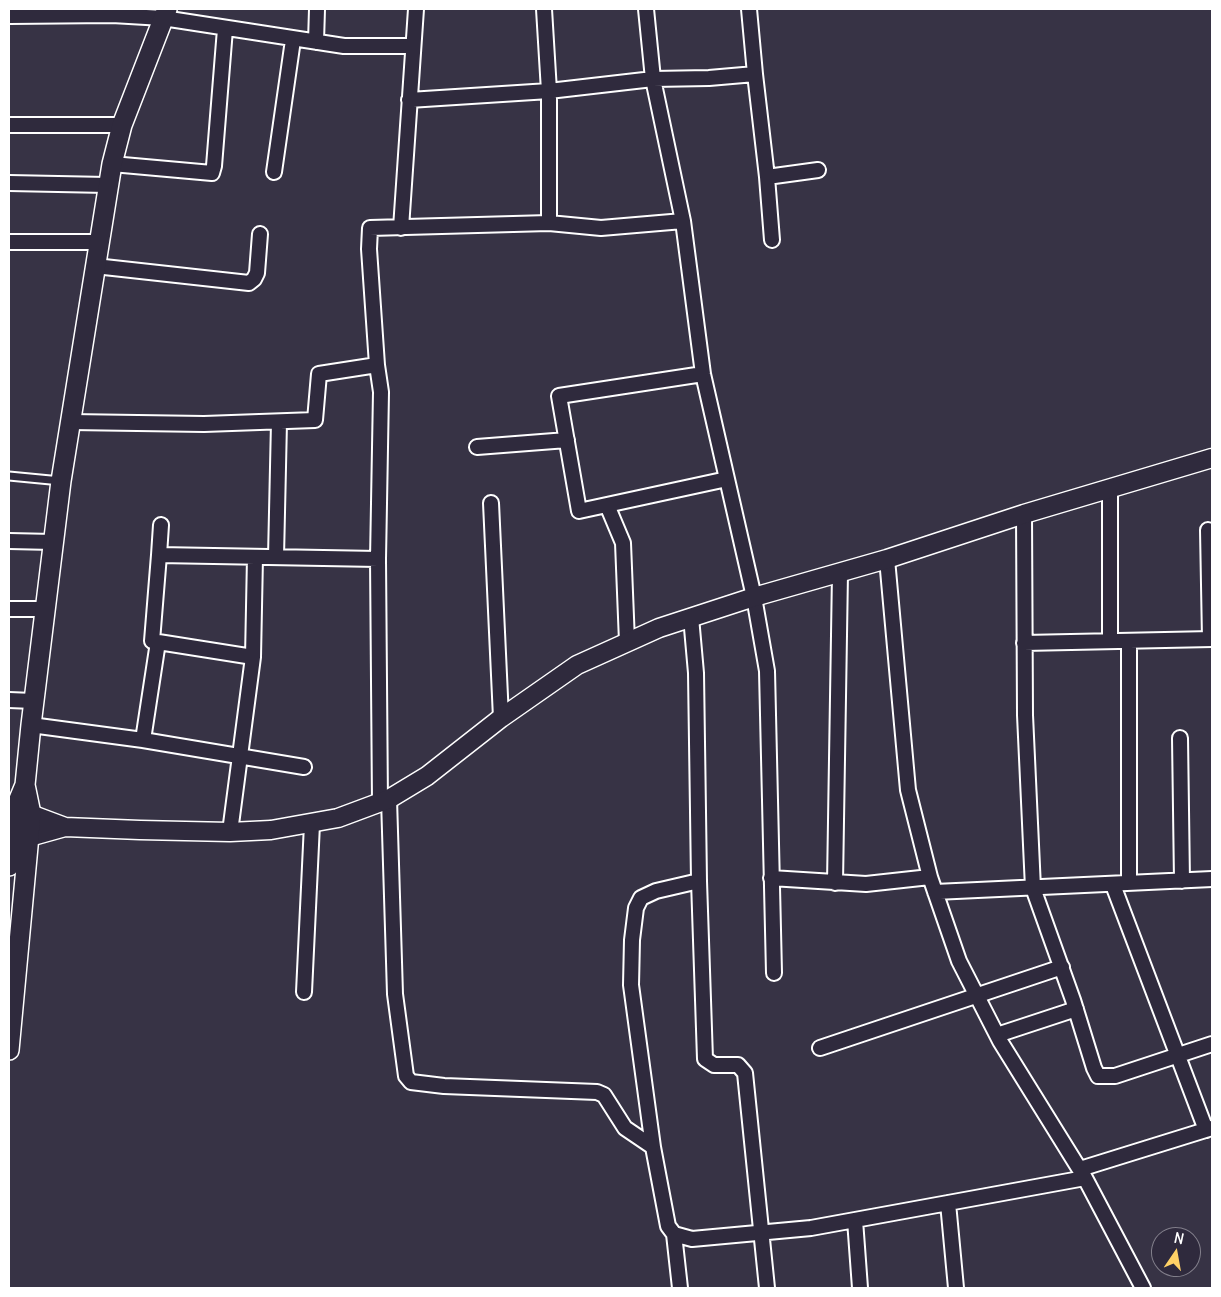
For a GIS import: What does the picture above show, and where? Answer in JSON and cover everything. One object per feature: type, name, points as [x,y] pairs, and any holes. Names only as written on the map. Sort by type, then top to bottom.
[{"type":"main road","points":[[9,866],[23,811],[33,701],[61,481],[107,184],[122,125],[165,14]]},
{"type":"main road","points":[[9,1050],[16,841]]},
{"type":"street","points":[[316,42],[317,9]]},
{"type":"street","points":[[401,228],[416,9]]},
{"type":"street","points":[[544,9],[549,91],[549,223]]},
{"type":"street","points":[[646,9],[653,79],[683,221],[702,374],[754,597],[767,671],[774,973]]},
{"type":"street","points":[[749,9],[772,240]]},
{"type":"street","points":[[16,14],[111,12],[165,14],[225,29],[293,40],[344,46],[413,46]]},
{"type":"street","points":[[112,164],[212,173],[225,29]]},
{"type":"street","points":[[274,172],[293,40]]},
{"type":"street","points":[[409,100],[549,91],[653,79],[709,78],[755,74]]},
{"type":"street","points":[[9,125],[122,125]]},
{"type":"street","points":[[767,177],[818,170]]},
{"type":"street","points":[[9,183],[107,184]]},
{"type":"street","points":[[653,1147],[634,1136],[625,1128],[618,1119],[610,1101],[597,1092],[444,1086],[411,1082],[406,1076],[395,994],[385,802],[378,559],[381,392],[377,365],[369,230],[372,227],[401,228],[549,223],[601,228],[683,221]]},
{"type":"street","points":[[94,266],[249,283],[254,279],[256,273],[260,234]]},
{"type":"street","points":[[9,242],[98,242]]},
{"type":"street","points":[[71,422],[204,424],[315,420],[319,374],[324,371],[377,365]]},
{"type":"street","points":[[702,374],[559,396],[579,512],[727,479]]},
{"type":"street","points":[[276,557],[279,422]]},
{"type":"street","points":[[477,447],[567,440]]},
{"type":"street","points":[[16,841],[65,827],[230,832],[271,830],[312,824],[385,802],[427,776],[501,718],[577,665],[627,642],[691,617],[754,597],[887,559],[1024,514],[1212,458]]},
{"type":"street","points":[[1110,488],[1110,641]]},
{"type":"street","points":[[491,503],[501,718]]},
{"type":"street","points":[[607,505],[623,543],[627,642]]},
{"type":"street","points":[[1024,514],[1025,715],[1033,888],[1098,1076],[1115,1076],[1212,1044]]},
{"type":"street","points":[[161,525],[152,641],[252,657]]},
{"type":"street","points":[[1024,642],[1211,639],[1208,530]]},
{"type":"street","points":[[9,542],[53,542]]},
{"type":"street","points":[[159,555],[378,559]]},
{"type":"street","points":[[230,832],[242,757],[252,657],[255,557]]},
{"type":"street","points":[[887,559],[908,790],[930,877],[959,961],[997,1035],[1082,1174],[1143,1288]]},
{"type":"street","points":[[834,883],[840,573]]},
{"type":"street","points":[[9,609],[44,608]]},
{"type":"street","points":[[691,617],[696,673],[699,881],[705,1059],[714,1065],[738,1065],[745,1073],[767,1288]]},
{"type":"street","points":[[1129,641],[1129,883]]},
{"type":"street","points":[[142,740],[158,642]]},
{"type":"street","points":[[9,700],[33,701]]},
{"type":"street","points":[[31,725],[142,740],[304,767]]},
{"type":"street","points":[[1180,738],[1182,881]]},
{"type":"street","points":[[23,811],[65,827]]},
{"type":"street","points":[[304,992],[312,824]]},
{"type":"street","points":[[771,878],[866,884],[930,877]]},
{"type":"street","points":[[935,892],[1212,879]]},
{"type":"street","points":[[680,1288],[674,1234],[668,1226],[653,1147],[631,985],[632,940],[636,908],[641,898],[656,891],[699,881]]},
{"type":"street","points":[[674,1234],[692,1239],[762,1233],[855,1220],[948,1203],[1082,1174],[1209,1129],[1178,1055],[1113,884]]},
{"type":"street","points":[[820,1048],[1062,968]]},
{"type":"street","points":[[997,1035],[1076,1009]]},
{"type":"street","points":[[948,1203],[956,1288]]},
{"type":"street","points":[[855,1220],[860,1288]]},
{"type":"lane","points":[[9,476],[61,481]]}]
